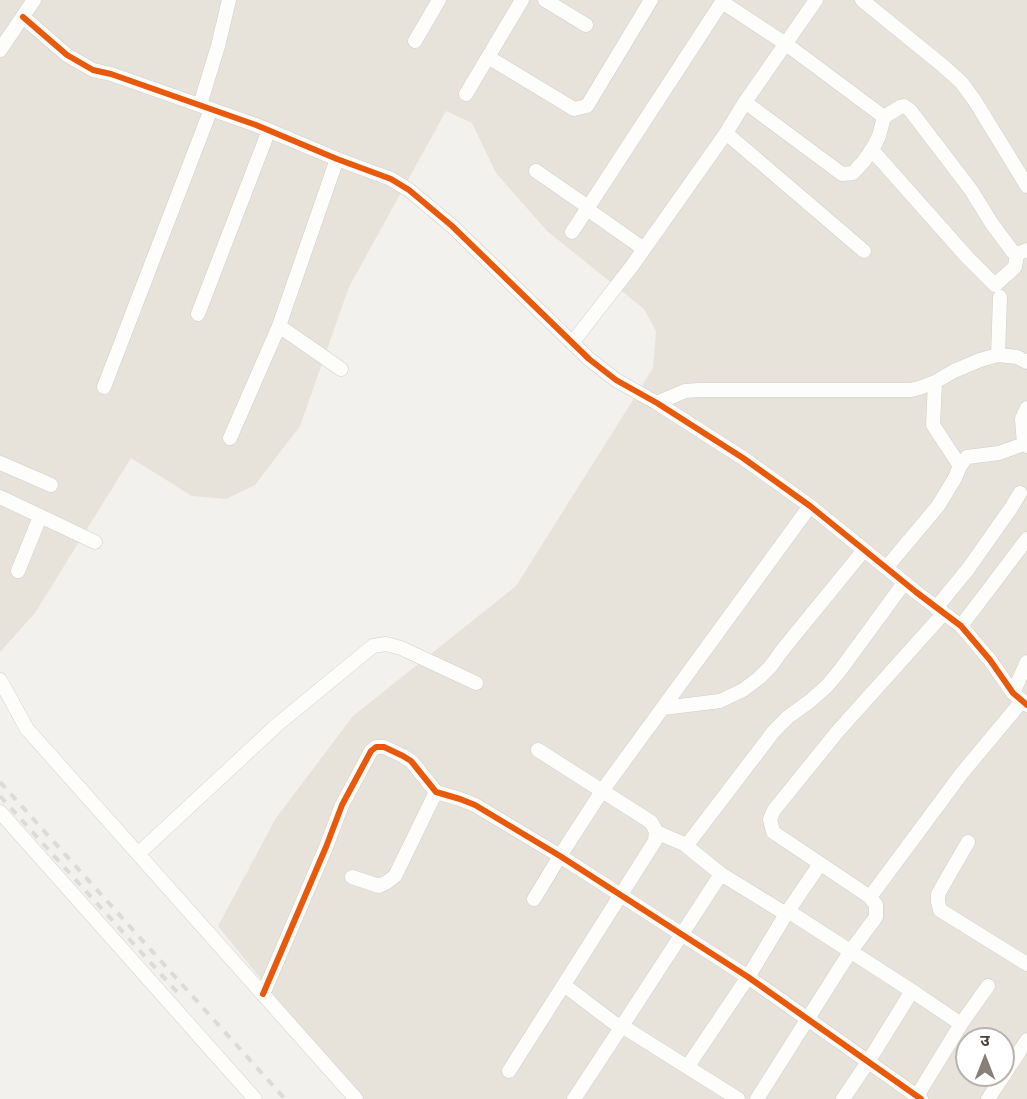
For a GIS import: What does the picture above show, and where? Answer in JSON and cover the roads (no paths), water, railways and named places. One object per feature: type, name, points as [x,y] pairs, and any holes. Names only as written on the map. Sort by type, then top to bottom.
[{"type":"street","points":[[0,50],[34,0]]},
{"type":"street","points":[[104,387],[206,107],[229,0]]},
{"type":"street","points":[[415,41],[439,0]]},
{"type":"street","points":[[466,94],[522,0]]},
{"type":"street","points":[[545,0],[586,25]]},
{"type":"street","points":[[488,57],[574,109],[587,106],[651,0]]},
{"type":"street","points":[[572,344],[644,249],[816,0]]},
{"type":"street","points":[[862,0],[961,82],[1027,186]]},
{"type":"street","points":[[572,232],[722,1],[786,44],[884,117]]},
{"type":"street","points":[[22,17],[67,54],[86,66],[269,130],[391,179],[409,190],[452,226],[572,344],[616,380],[657,403],[743,458],[810,506],[961,626],[1021,700]]},
{"type":"street","points":[[745,102],[842,174],[854,173],[872,150],[884,117],[904,106],[910,110],[971,190],[1013,252],[1022,252],[1016,267],[995,285],[967,257],[872,150]]},
{"type":"street","points":[[198,314],[269,130]]},
{"type":"street","points":[[726,133],[864,251]]},
{"type":"street","points":[[230,438],[279,326],[338,159]]},
{"type":"street","points":[[537,171],[644,249]]},
{"type":"street","points":[[998,355],[1000,297]]},
{"type":"street","points":[[279,326],[341,369]]},
{"type":"street","points":[[657,403],[685,391],[911,390],[935,382],[954,370],[998,355],[1017,357],[1027,362]]},
{"type":"street","points":[[935,382],[933,425],[960,466]]},
{"type":"street","points":[[886,568],[938,506],[960,466],[968,457],[999,453],[1025,445],[1022,419],[1027,408]]},
{"type":"street","points":[[0,463],[51,484]]},
{"type":"street","points":[[757,1099],[850,952],[876,917],[876,905],[870,897],[773,832],[771,819],[774,810],[940,611],[1020,493]]},
{"type":"street","points":[[0,497],[95,542]]},
{"type":"street","points":[[534,899],[602,791],[810,506]]},
{"type":"street","points":[[18,571],[40,517]]},
{"type":"street","points":[[961,626],[1027,540]]},
{"type":"street","points":[[663,708],[720,701],[743,690],[759,678],[771,668],[784,648],[864,550]]},
{"type":"street","points":[[690,841],[774,731],[834,677],[904,583]]},
{"type":"street","points":[[138,854],[278,724],[373,646],[386,644],[401,648],[476,683]]},
{"type":"street","points":[[870,897],[962,772],[1021,700],[1027,662]]},
{"type":"street","points":[[0,680],[27,729],[356,1099]]},
{"type":"street","points":[[263,994],[342,805],[371,751],[376,747],[384,747],[411,761],[436,792],[475,805],[622,896],[747,977],[919,1098],[961,1024],[988,986]]},
{"type":"street","points":[[509,1071],[622,896],[655,841],[656,832],[651,822],[538,750]]},
{"type":"street","points":[[352,878],[378,886],[395,876],[436,792]]},
{"type":"street","points":[[0,812],[255,1099]]},
{"type":"street","points":[[656,832],[684,844],[721,874],[787,912],[961,1024]]},
{"type":"street","points":[[968,842],[938,894],[940,910],[1027,964]]},
{"type":"street","points":[[688,1066],[820,864]]},
{"type":"street","points":[[574,1099],[721,874]]},
{"type":"street","points":[[564,985],[614,1023],[688,1066],[738,1099]]},
{"type":"street","points":[[843,1099],[912,991]]},
{"type":"street","points":[[988,1099],[1027,1041]]},
{"type":"railway","points":[[0,782],[285,1099]]},
{"type":"railway","points":[[0,796],[177,992]]}]
